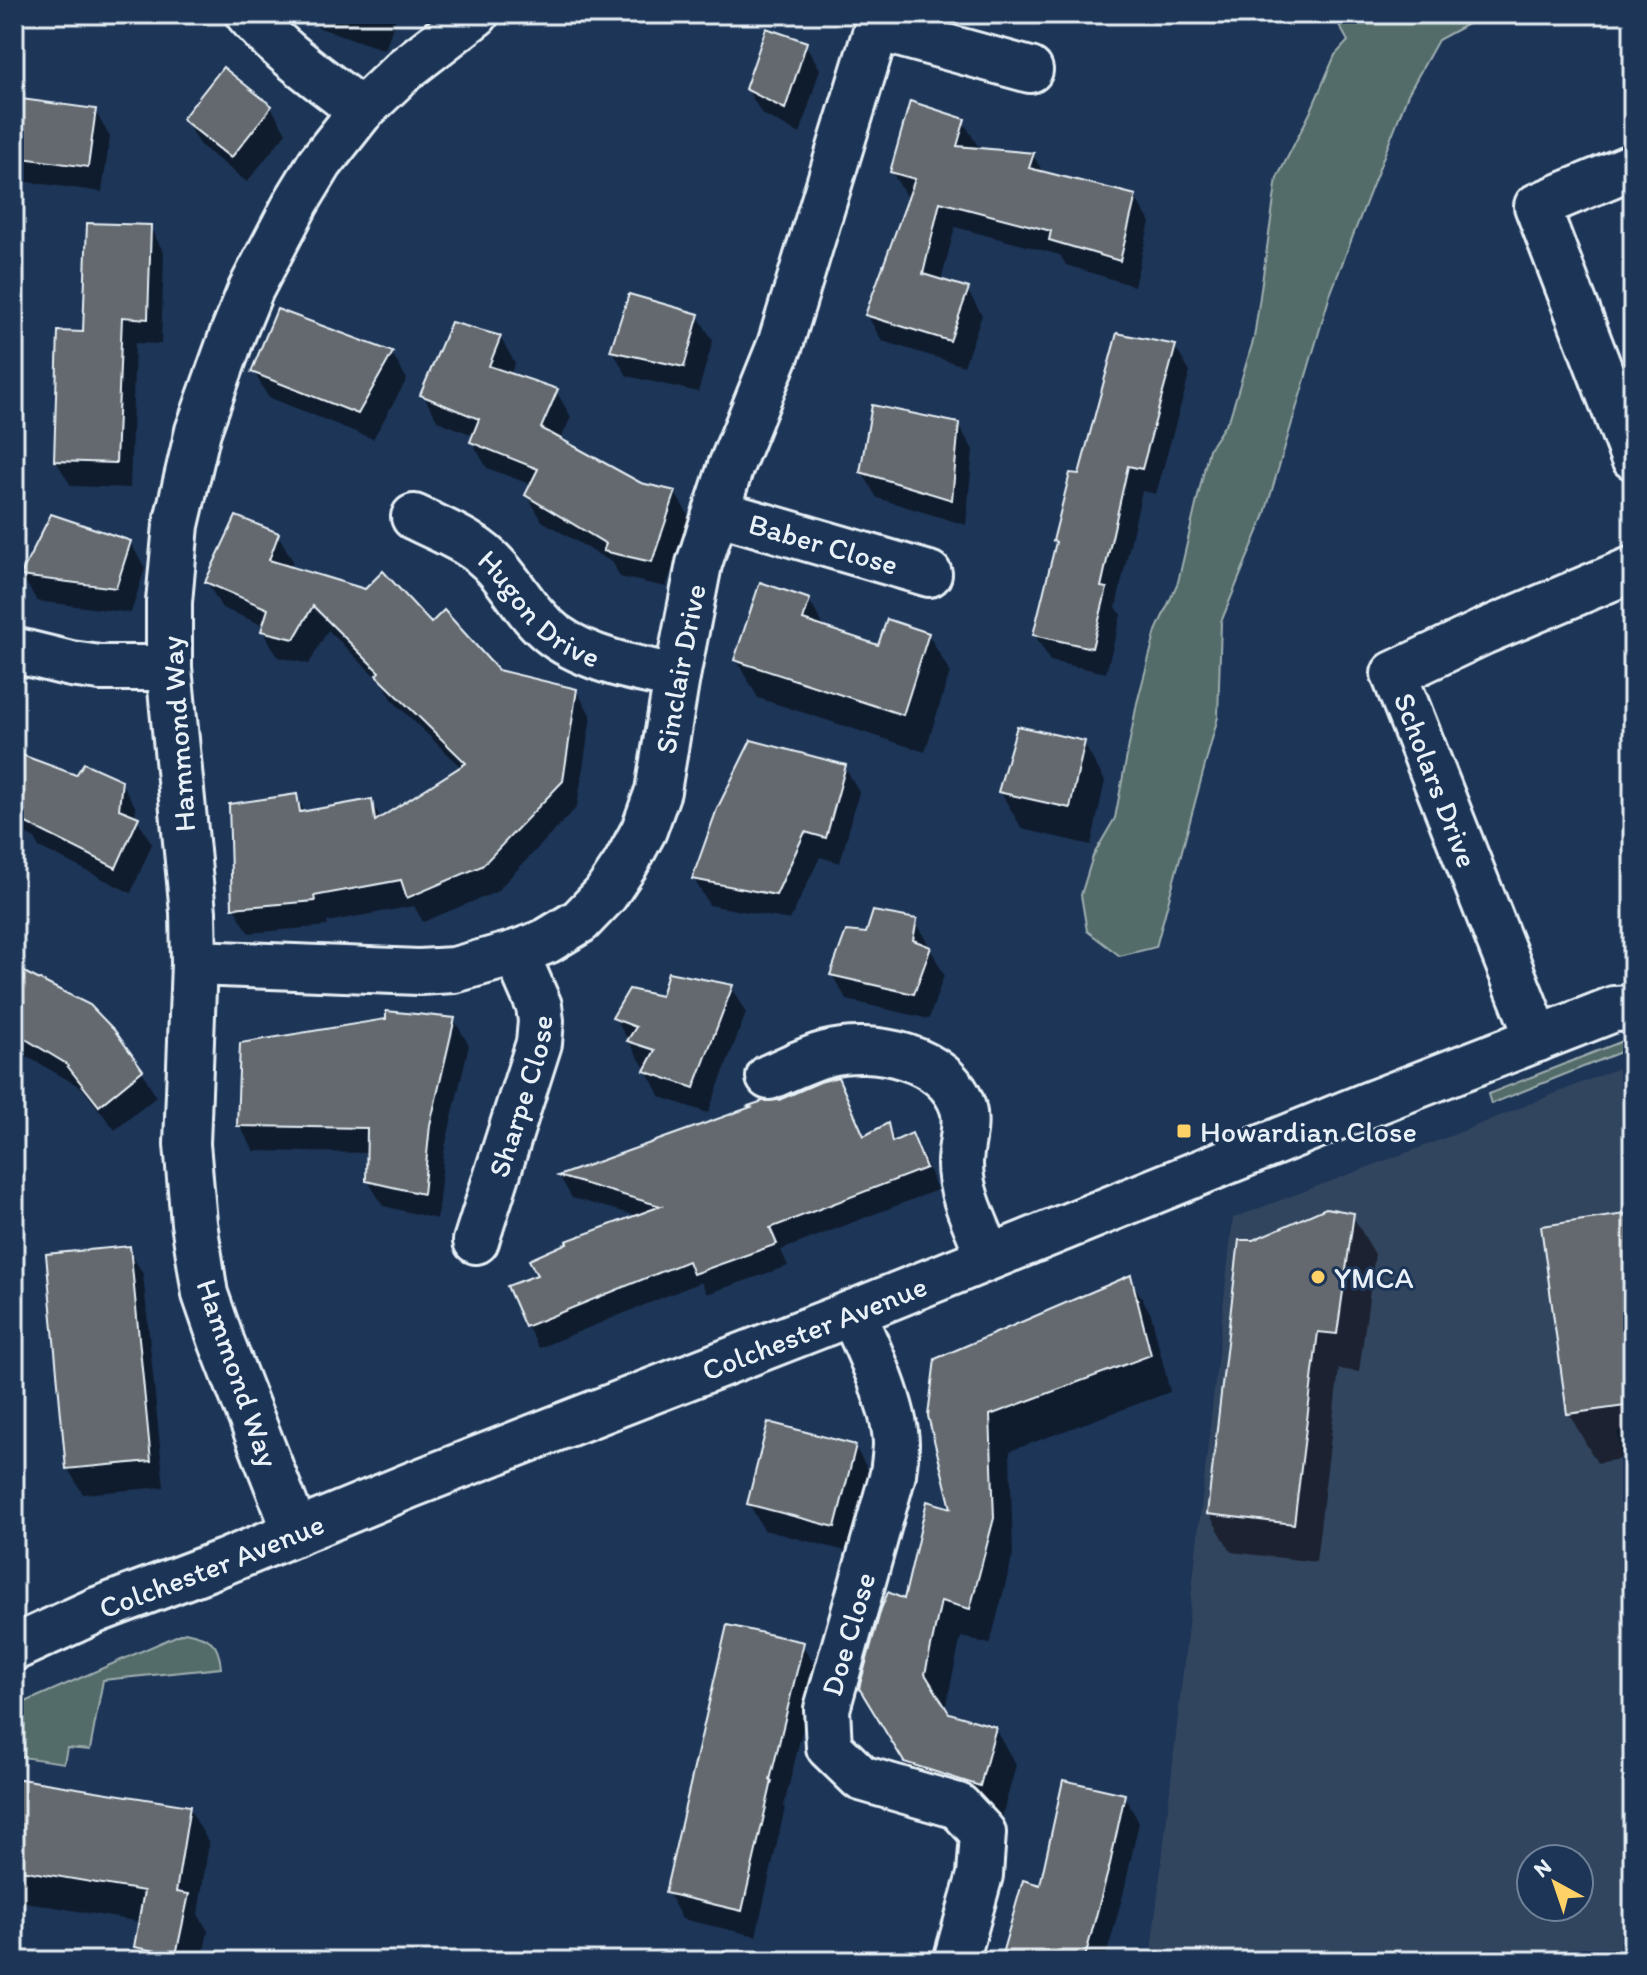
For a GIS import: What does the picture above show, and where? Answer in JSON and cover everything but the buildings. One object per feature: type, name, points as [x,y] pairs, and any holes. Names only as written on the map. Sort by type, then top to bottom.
[{"type":"street","points":[[248,14],[286,51],[361,111]]},
{"type":"street","name":"Hammond Way","points":[[296,1533],[205,1294],[194,1223],[187,1144],[193,912],[169,668],[169,602],[176,525],[198,431],[233,333],[274,241],[320,163],[361,111],[405,69],[476,14]]},
{"type":"street","name":"Sinclair Drive","points":[[194,963],[419,972],[454,970],[547,941],[580,921],[605,895],[644,830],[658,791],[699,564],[731,466],[780,345],[879,21],[1030,70]]},
{"type":"street","points":[[1633,166],[1537,206],[1633,457]]},
{"type":"street","name":"Baber Close","points":[[716,512],[929,574]]},
{"type":"street","name":"Hugon Drive","points":[[414,517],[457,537],[497,566],[534,617],[554,635],[603,658],[677,677]]},
{"type":"street","name":"Scholars Drive","points":[[1538,1039],[1394,674],[1483,632],[1633,569]]},
{"type":"street","points":[[14,650],[100,668],[169,668]]},
{"type":"street","name":"Sharpe Close","points":[[476,1241],[539,1043],[539,1006],[516,953]]},
{"type":"street","name":"Colchester Avenue","points":[[14,1648],[97,1610],[1627,1003]]},
{"type":"street","points":[[769,1077],[825,1054],[858,1049],[909,1058],[933,1069],[953,1089],[964,1109],[960,1162],[962,1185],[989,1257]]},
{"type":"street","name":"Doe Close","points":[[852,1313],[890,1409],[896,1442],[893,1474],[827,1709],[829,1747],[861,1778],[958,1806],[983,1833],[980,1875],[956,1961]]},
{"type":"shaded area","points":[[1633,1062],[1633,1405],[1629,1406],[1631,1428],[1617,1432],[1633,1533],[1633,1961],[1150,1961],[1233,1218],[1448,1137]]},
{"type":"green space","points":[[1333,14],[1486,14],[1438,40],[1408,94],[1330,295],[1264,517],[1221,622],[1218,717],[1156,947],[1120,956],[1087,931],[1081,895],[1093,856],[1115,818],[1137,703],[1156,631],[1178,582],[1209,449],[1230,417],[1254,338],[1277,178],[1335,55],[1348,41]]},
{"type":"green space","points":[[1633,1037],[1633,1047],[1491,1104],[1488,1094]]},
{"type":"green space","points":[[185,1632],[200,1636],[215,1646],[221,1668],[103,1680],[90,1750],[67,1748],[64,1763],[14,1756],[14,1707]]},
{"type":"place","name":"Howardian Close","points":[[1184,1131]]},
{"type":"place","name":"YMCA","points":[[1318,1277]]}]
